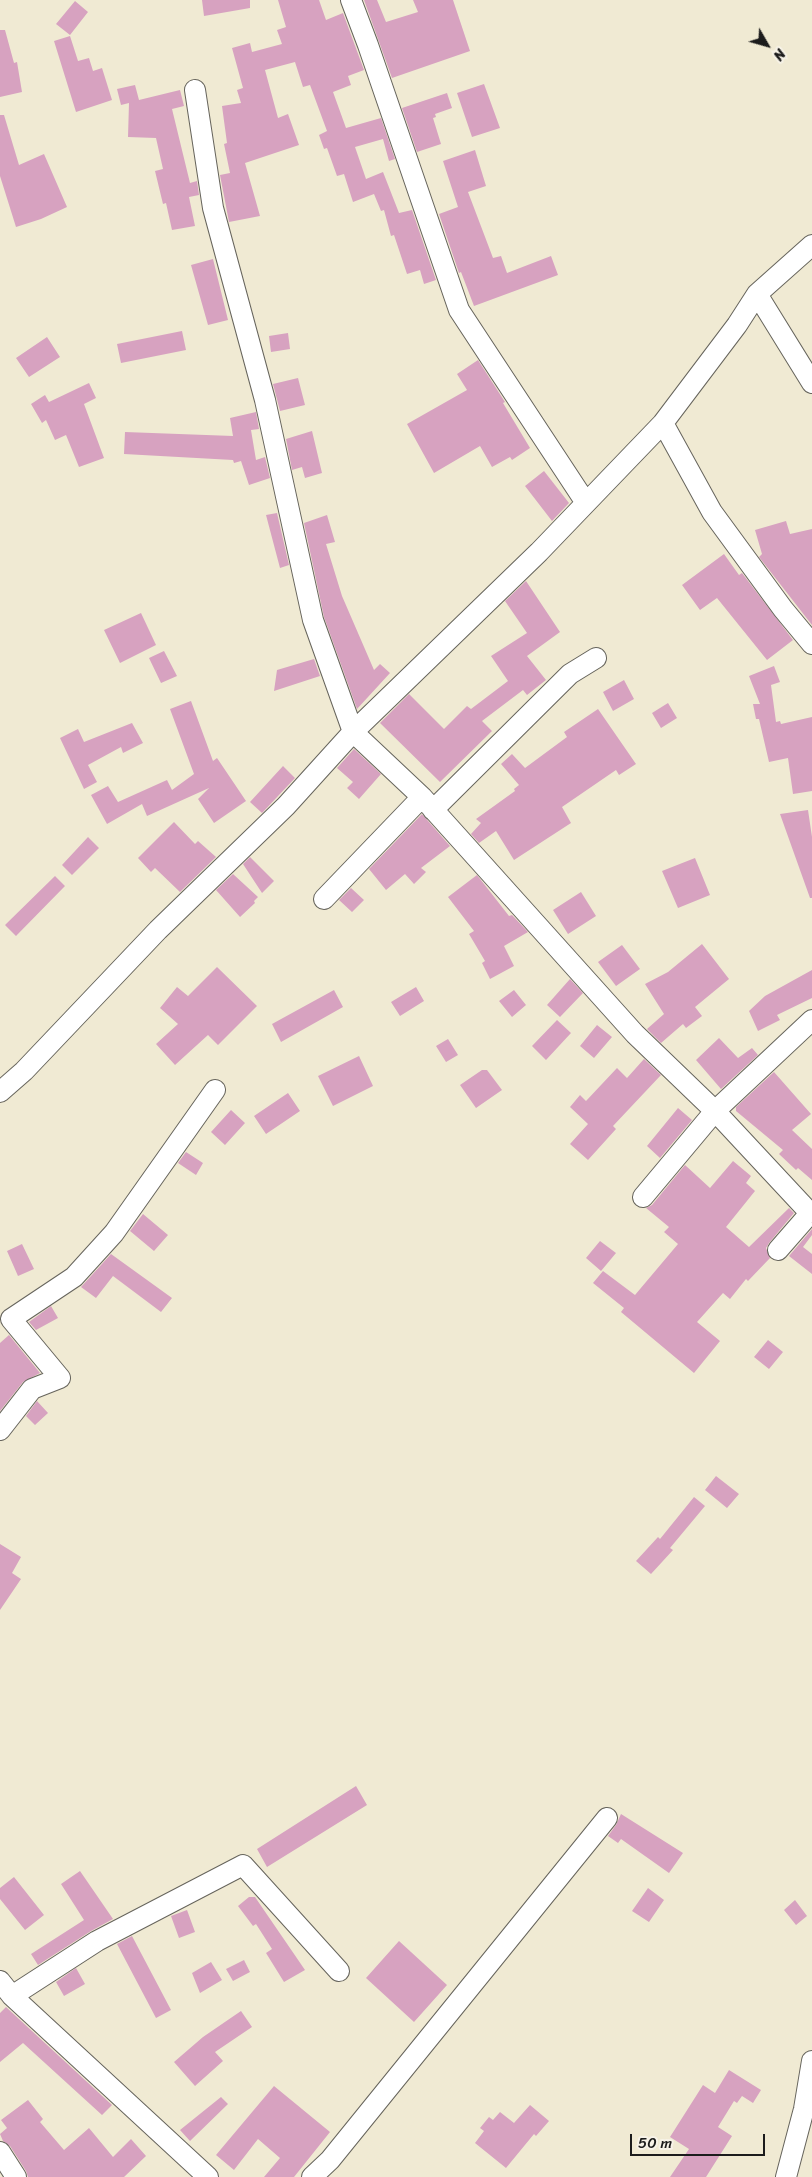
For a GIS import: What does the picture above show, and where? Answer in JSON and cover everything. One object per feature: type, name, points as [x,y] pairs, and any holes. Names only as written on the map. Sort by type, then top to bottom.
[{"type":"street","points":[[351,0],[459,310],[586,503]]},
{"type":"street","points":[[195,90],[213,208],[265,400],[313,620],[353,732],[427,803],[635,1034],[716,1111],[811,1212],[778,1250]]},
{"type":"street","points":[[0,1092],[24,1071],[158,930],[286,806],[353,732],[539,552],[663,423],[737,325],[757,294],[812,245]]},
{"type":"street","points":[[757,294],[812,383]]},
{"type":"street","points":[[663,423],[712,512],[783,609],[812,644]]},
{"type":"street","points":[[324,899],[570,674],[596,658]]},
{"type":"street","points":[[643,1197],[716,1111],[812,1020]]},
{"type":"street","points":[[0,1430],[32,1389],[60,1378],[5,1322],[74,1277],[107,1240],[215,1090]]},
{"type":"street","points":[[312,2177],[330,2160],[607,1818]]},
{"type":"street","points":[[208,2177],[6,1989],[243,1864],[339,1971]]},
{"type":"street","points":[[786,2177],[804,2109],[812,2061]]},
{"type":"street","points":[[0,2152],[16,2177]]},
{"type":"building","points":[[202,0],[250,0],[250,8],[204,16]]},
{"type":"building","points":[[278,0],[319,0],[326,20],[343,13],[364,70],[348,76],[351,85],[333,92],[346,128],[381,118],[395,159],[389,161],[383,139],[355,147],[366,179],[383,172],[399,213],[412,210],[436,280],[424,284],[420,270],[407,274],[394,235],[391,236],[384,210],[381,211],[374,194],[353,202],[344,174],[337,176],[327,148],[324,149],[319,135],[327,131],[310,85],[303,87],[295,62],[265,70],[278,118],[288,114],[299,145],[245,163],[260,216],[229,222],[220,175],[230,173],[224,144],[227,143],[222,106],[241,103],[237,90],[243,88],[232,48],[250,43],[252,52],[282,44],[277,30],[286,27]]},
{"type":"building","points":[[364,0],[377,0],[386,22],[418,12],[413,0],[453,0],[470,51],[392,78]]},
{"type":"building","points":[[75,1],[88,12],[70,35],[56,24]]},
{"type":"building","points":[[0,30],[5,30],[14,63],[17,62],[22,92],[0,97]]},
{"type":"building","points":[[70,36],[78,61],[89,58],[93,71],[102,68],[112,100],[76,112],[54,41]]},
{"type":"building","points":[[484,84],[500,128],[472,137],[457,93]]},
{"type":"building","points":[[135,85],[139,100],[180,90],[184,106],[172,109],[190,183],[197,181],[199,195],[189,197],[195,226],[172,230],[166,203],[163,204],[155,171],[163,169],[156,138],[128,137],[129,103],[121,105],[117,89]]},
{"type":"building","points":[[447,93],[452,108],[435,114],[436,117],[433,118],[441,144],[417,152],[402,108]]},
{"type":"building","points":[[0,115],[4,115],[19,165],[44,154],[67,207],[41,219],[16,227],[0,176]]},
{"type":"building","points":[[475,150],[486,186],[468,192],[493,258],[501,256],[507,273],[551,256],[558,275],[474,306],[461,272],[459,273],[439,214],[458,207],[443,161]]},
{"type":"building","points":[[213,259],[228,320],[208,325],[191,265]]},
{"type":"building","points":[[182,331],[186,350],[121,363],[117,344]]},
{"type":"building","points":[[288,333],[290,349],[271,352],[269,336]]},
{"type":"building","points":[[47,337],[60,357],[29,377],[16,358]]},
{"type":"building","points":[[478,360],[505,402],[503,403],[530,448],[512,460],[510,457],[492,467],[480,446],[434,473],[407,424],[467,390],[457,374]]},
{"type":"building","points":[[298,378],[305,405],[280,411],[273,384]]},
{"type":"building","points":[[89,383],[96,398],[84,404],[104,458],[79,467],[66,435],[55,440],[46,420],[42,423],[31,404],[45,395],[49,402]]},
{"type":"building","points":[[256,412],[259,429],[251,430],[256,460],[265,457],[270,478],[249,485],[241,461],[234,463],[233,460],[124,454],[125,432],[233,436],[230,418]]},
{"type":"building","points":[[312,431],[322,473],[305,478],[302,467],[292,470],[286,439]]},
{"type":"building","points":[[544,471],[569,503],[552,521],[525,486]]},
{"type":"building","points":[[277,513],[289,565],[280,568],[266,515]]},
{"type":"building","points":[[327,515],[335,542],[326,544],[342,596],[374,670],[380,664],[390,673],[357,709],[324,617],[304,523]]},
{"type":"building","points":[[786,521],[790,534],[812,529],[812,625],[759,557],[762,554],[755,530]]},
{"type":"building","points":[[724,554],[739,575],[742,573],[793,640],[767,660],[717,598],[700,610],[682,585]]},
{"type":"building","points":[[526,581],[560,632],[527,656],[546,680],[527,695],[523,690],[482,721],[492,731],[440,782],[380,723],[409,694],[444,729],[467,706],[471,709],[508,681],[491,656],[527,633],[505,601]]},
{"type":"building","points":[[141,613],[156,645],[120,663],[104,630]]},
{"type":"building","points":[[164,651],[177,676],[161,683],[149,658]]},
{"type":"building","points":[[314,659],[320,676],[274,691],[277,670]]},
{"type":"building","points":[[774,666],[780,682],[771,685],[776,722],[780,721],[781,724],[812,717],[812,791],[793,794],[788,758],[769,762],[759,719],[756,719],[753,704],[760,704],[749,676]]},
{"type":"building","points":[[624,680],[634,699],[613,711],[603,692]]},
{"type":"building","points":[[191,701],[213,761],[217,758],[246,801],[214,823],[198,799],[209,788],[147,816],[142,804],[107,824],[91,795],[108,786],[118,802],[167,780],[172,790],[194,774],[170,709]]},
{"type":"building","points":[[668,703],[677,718],[661,728],[652,713]]},
{"type":"building","points":[[598,709],[636,764],[619,775],[616,770],[562,807],[571,823],[514,860],[496,831],[479,843],[471,834],[481,823],[476,819],[515,791],[514,789],[519,785],[501,764],[512,754],[525,768],[567,737],[564,732]]},
{"type":"building","points":[[132,723],[143,743],[123,753],[121,747],[88,765],[97,782],[84,789],[60,738],[78,729],[84,742]]},
{"type":"building","points":[[354,749],[381,774],[359,799],[347,788],[353,782],[337,768]]},
{"type":"building","points":[[283,766],[295,778],[262,813],[250,802]]},
{"type":"building","points":[[808,810],[812,837],[812,898],[810,898],[780,814]]},
{"type":"building","points":[[422,814],[450,846],[421,868],[426,872],[414,884],[405,874],[386,890],[369,869]]},
{"type":"building","points":[[174,822],[195,844],[198,841],[216,857],[180,892],[155,868],[151,872],[138,858]]},
{"type":"building","points":[[88,837],[99,848],[72,875],[62,865]]},
{"type":"building","points":[[250,857],[274,881],[262,893],[243,864]]},
{"type":"building","points":[[695,858],[710,895],[678,908],[662,871]]},
{"type":"building","points":[[233,874],[258,897],[254,901],[255,903],[240,917],[216,890]]},
{"type":"building","points":[[477,875],[509,916],[512,915],[528,932],[504,946],[514,966],[490,979],[482,963],[485,961],[469,934],[474,931],[448,897]]},
{"type":"building","points":[[55,876],[65,886],[16,936],[5,925]]},
{"type":"building","points":[[351,888],[364,900],[352,912],[339,900]]},
{"type":"building","points":[[581,892],[596,916],[568,934],[553,910]]},
{"type":"building","points":[[702,944],[729,979],[695,1007],[702,1016],[686,1028],[683,1024],[661,1043],[647,1029],[664,1014],[645,984],[668,972]]},
{"type":"building","points":[[622,945],[640,969],[616,986],[598,962]]},
{"type":"building","points":[[217,967],[257,1006],[218,1045],[208,1035],[175,1065],[156,1044],[178,1024],[160,1008],[177,987],[188,996]]},
{"type":"building","points":[[812,970],[812,998],[777,1015],[780,1020],[758,1031],[749,1011],[765,996]]},
{"type":"building","points":[[570,979],[583,993],[560,1017],[547,1005]]},
{"type":"building","points":[[416,987],[424,1001],[400,1016],[391,1002]]},
{"type":"building","points":[[334,990],[343,1007],[281,1042],[272,1024]]},
{"type":"building","points":[[514,990],[526,1005],[512,1017],[499,1001]]},
{"type":"building","points":[[557,1020],[571,1033],[546,1060],[532,1046]]},
{"type":"building","points":[[597,1025],[612,1037],[594,1058],[580,1046]]},
{"type":"building","points":[[719,1038],[738,1058],[752,1048],[758,1055],[721,1089],[696,1060]]},
{"type":"building","points":[[448,1039],[458,1055],[446,1062],[436,1046]]},
{"type":"building","points":[[359,1056],[373,1086],[333,1106],[318,1076]]},
{"type":"building","points":[[644,1059],[661,1075],[613,1126],[616,1129],[588,1160],[570,1144],[588,1124],[570,1107],[580,1095],[586,1101],[617,1068],[627,1078]]},
{"type":"building","points":[[482,1070],[487,1070],[502,1090],[476,1108],[460,1085]]},
{"type":"building","points":[[774,1072],[811,1114],[792,1130],[812,1149],[812,1180],[798,1168],[796,1170],[779,1154],[783,1150],[736,1111],[736,1107]]},
{"type":"building","points":[[288,1093],[300,1111],[266,1134],[254,1116]]},
{"type":"building","points":[[678,1108],[692,1120],[660,1158],[647,1146]]},
{"type":"building","points":[[231,1110],[245,1123],[225,1145],[211,1132]]},
{"type":"building","points":[[186,1152],[203,1163],[196,1175],[178,1163]]},
{"type":"building","points":[[733,1161],[751,1176],[746,1183],[755,1191],[726,1227],[749,1247],[789,1208],[794,1213],[766,1248],[770,1258],[748,1281],[746,1279],[730,1299],[723,1293],[697,1322],[720,1341],[694,1373],[621,1312],[624,1308],[593,1283],[603,1271],[635,1295],[678,1244],[664,1232],[669,1227],[646,1208],[652,1205],[685,1165],[710,1188]]},
{"type":"building","points":[[143,1214],[168,1235],[154,1251],[130,1231]]},
{"type":"building","points":[[812,1229],[812,1235],[803,1247],[812,1254],[812,1274],[789,1256]]},
{"type":"building","points":[[600,1241],[616,1253],[601,1271],[586,1258]]},
{"type":"building","points":[[22,1244],[34,1269],[18,1276],[7,1251]]},
{"type":"building","points":[[111,1254],[172,1298],[161,1312],[113,1276],[96,1298],[81,1287]]},
{"type":"building","points":[[51,1306],[58,1318],[36,1330],[29,1322]]},
{"type":"building","points":[[9,1335],[40,1373],[23,1382],[0,1411],[0,1343]]},
{"type":"building","points":[[768,1340],[783,1352],[769,1369],[754,1357]]},
{"type":"building","points":[[37,1401],[48,1413],[35,1425],[26,1416]]},
{"type":"building","points":[[716,1476],[739,1494],[727,1508],[705,1490]]},
{"type":"building","points":[[694,1497],[705,1506],[670,1548],[673,1550],[651,1574],[636,1561],[658,1537],[660,1539]]},
{"type":"building","points":[[0,1544],[21,1557],[12,1573],[21,1579],[0,1610]]},
{"type":"building","points":[[356,1786],[367,1805],[267,1867],[257,1849]]},
{"type":"building","points":[[621,1814],[683,1853],[669,1873],[621,1839],[618,1843],[608,1836]]},
{"type":"building","points":[[80,1871],[113,1919],[38,1965],[31,1954],[84,1920],[61,1884]]},
{"type":"building","points":[[14,1877],[44,1915],[25,1930],[0,1899],[0,1888]]},
{"type":"building","points":[[648,1888],[664,1900],[649,1922],[632,1911]]},
{"type":"building","points":[[249,1897],[255,1897],[305,1970],[284,1982],[266,1953],[272,1949],[256,1924],[253,1926],[238,1906]]},
{"type":"building","points":[[795,1900],[807,1916],[796,1925],[784,1910]]},
{"type":"building","points":[[187,1910],[195,1932],[179,1938],[171,1916]]},
{"type":"building","points":[[132,1936],[171,2010],[156,2018],[117,1944]]},
{"type":"building","points":[[399,1941],[447,1985],[414,2022],[366,1978]]},
{"type":"building","points":[[244,1960],[250,1972],[233,1981],[226,1969]]},
{"type":"building","points":[[211,1962],[222,1980],[200,1993],[192,1973]]},
{"type":"building","points":[[76,1968],[85,1984],[64,1996],[56,1982]]},
{"type":"building","points":[[6,2007],[112,2105],[102,2115],[23,2043],[0,2062],[0,2013]]},
{"type":"building","points":[[241,2011],[252,2027],[215,2052],[223,2061],[195,2086],[174,2062],[203,2037]]},
{"type":"building","points":[[729,2070],[761,2090],[753,2103],[742,2096],[737,2103],[734,2101],[718,2127],[732,2136],[706,2177],[670,2177],[689,2149],[670,2137],[703,2085],[715,2093]]},
{"type":"building","points":[[274,2086],[330,2132],[294,2177],[264,2177],[280,2158],[258,2139],[234,2170],[216,2155]]},
{"type":"building","points":[[221,2097],[228,2104],[190,2141],[180,2130]]},
{"type":"building","points":[[28,2100],[43,2119],[40,2122],[64,2150],[89,2128],[113,2157],[131,2139],[146,2156],[124,2177],[28,2177],[10,2146],[3,2141],[0,2134],[7,2128],[1,2120]]},
{"type":"building","points":[[530,2105],[549,2121],[536,2136],[534,2134],[506,2168],[475,2143],[484,2131],[480,2128],[489,2117],[493,2120],[500,2112],[514,2123]]}]
